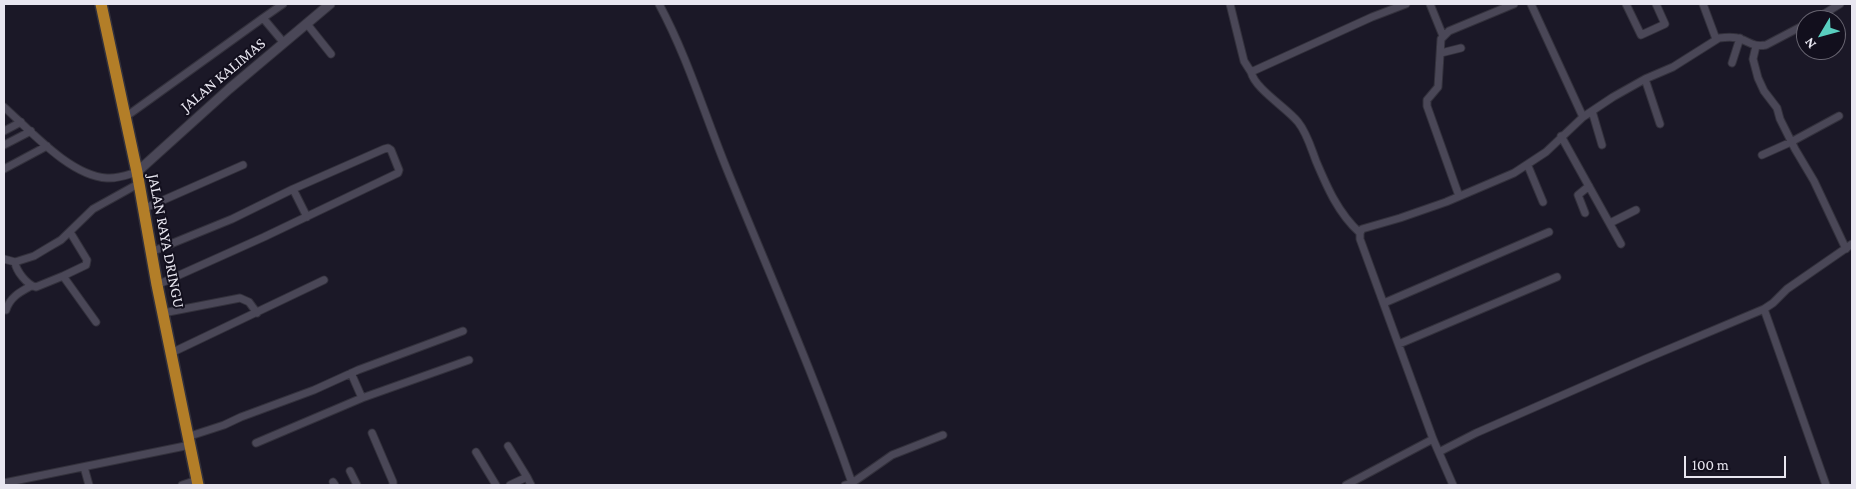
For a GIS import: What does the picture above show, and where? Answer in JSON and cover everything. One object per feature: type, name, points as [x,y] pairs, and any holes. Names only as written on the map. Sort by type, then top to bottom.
[{"type":"highway","name":"JALAN RAYA DRINGU","points":[[101,4],[197,482]]},
{"type":"street","points":[[124,118],[263,18],[275,6],[283,4]]},
{"type":"street","name":"JALAN KALIMAS","points":[[137,178],[229,89],[330,4]]},
{"type":"street","points":[[659,4],[691,73],[715,141],[809,370],[848,484],[892,455],[943,435]]},
{"type":"street","points":[[1230,4],[1244,61],[1252,76],[1267,93],[1299,122],[1333,199],[1352,226],[1360,233]]},
{"type":"street","points":[[1251,72],[1372,17],[1406,4]]},
{"type":"street","points":[[1430,4],[1443,36],[1438,87],[1427,100],[1427,106],[1459,196]]},
{"type":"street","points":[[1443,36],[1514,4]]},
{"type":"street","points":[[1531,4],[1582,117]]},
{"type":"street","points":[[1626,4],[1641,35],[1665,24],[1656,4]]},
{"type":"street","points":[[1703,4],[1716,39]]},
{"type":"street","points":[[263,18],[284,43]]},
{"type":"street","points":[[307,24],[331,54]]},
{"type":"street","points":[[1453,485],[1433,439],[1360,240],[1360,233],[1366,226],[1400,218],[1459,196],[1528,166],[1546,152],[1582,117],[1612,97],[1645,79],[1673,67],[1716,39],[1727,36],[1740,38],[1756,46],[1766,45],[1796,29]]},
{"type":"street","points":[[1732,63],[1740,38]]},
{"type":"street","points":[[1438,452],[1476,433],[1764,309],[1787,289],[1849,246],[1791,142],[1777,108],[1764,91],[1754,66],[1753,55],[1756,46]]},
{"type":"street","points":[[1441,53],[1461,48]]},
{"type":"street","points":[[1645,79],[1660,124]]},
{"type":"street","points":[[4,107],[47,146],[73,166],[89,174],[107,178],[137,178]]},
{"type":"street","points":[[1592,111],[1602,144]]},
{"type":"street","points":[[1762,155],[1791,142],[1839,116]]},
{"type":"street","points":[[4,131],[21,122]]},
{"type":"street","points":[[4,145],[30,131]]},
{"type":"street","points":[[1561,136],[1621,244]]},
{"type":"street","points":[[4,170],[47,146]]},
{"type":"street","points":[[151,252],[232,219],[293,188],[384,149],[388,148],[390,150],[399,170],[398,173],[307,217],[157,285]]},
{"type":"street","points":[[143,210],[243,165]]},
{"type":"street","points":[[1528,166],[1543,202]]},
{"type":"street","points":[[4,259],[15,262],[34,256],[49,247],[70,232],[93,209],[137,178]]},
{"type":"street","points":[[1585,213],[1578,195],[1590,186]]},
{"type":"street","points":[[293,188],[307,217]]},
{"type":"street","points":[[1610,223],[1636,210]]},
{"type":"street","points":[[6,310],[8,302],[14,296],[31,286],[41,286],[87,263],[84,253],[70,232]]},
{"type":"street","points":[[1384,303],[1550,232]]},
{"type":"street","points":[[15,262],[19,271],[31,286]]},
{"type":"street","points":[[63,276],[96,322]]},
{"type":"street","points":[[1399,344],[1557,277]]},
{"type":"street","points":[[171,353],[324,280]]},
{"type":"street","points":[[163,313],[240,298],[249,302],[257,313]]},
{"type":"street","points":[[1764,309],[1826,485]]},
{"type":"street","points":[[4,483],[84,467],[188,441],[241,416],[314,390],[463,331]]},
{"type":"street","points":[[256,443],[362,398],[469,360]]},
{"type":"street","points":[[351,374],[362,398]]},
{"type":"street","points":[[372,433],[393,485]]},
{"type":"street","points":[[1346,485],[1433,439]]},
{"type":"street","points":[[508,446],[531,485]]},
{"type":"street","points":[[476,452],[496,485]]},
{"type":"street","points":[[84,467],[89,485]]},
{"type":"street","points":[[350,471],[356,485]]},
{"type":"street","points":[[510,485],[527,477]]},
{"type":"street","points":[[182,485],[197,482]]}]
